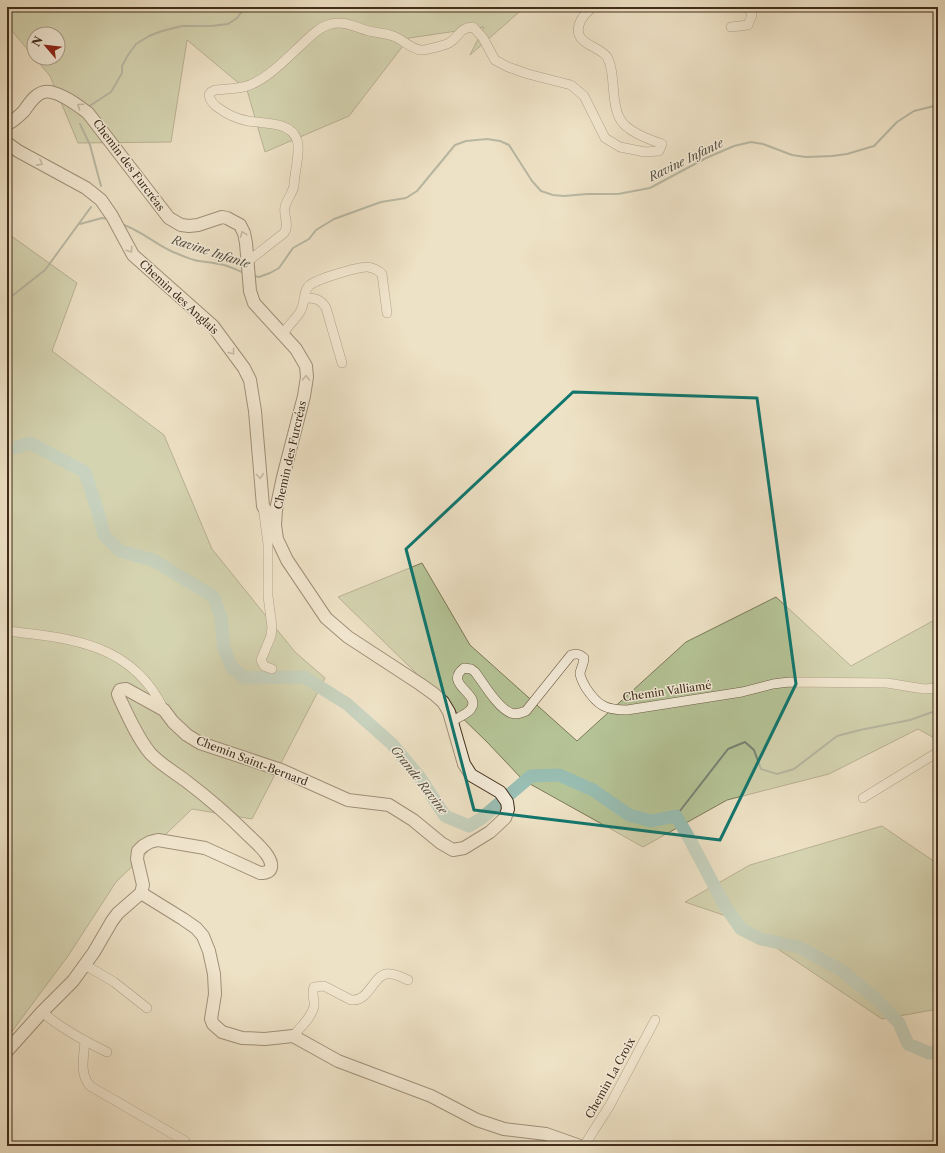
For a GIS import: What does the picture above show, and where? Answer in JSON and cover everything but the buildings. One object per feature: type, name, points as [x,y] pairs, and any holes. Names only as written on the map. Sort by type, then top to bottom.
[{"type":"street","points":[[248,272],[286,230],[285,208],[293,192],[298,144],[294,133],[283,127],[267,122],[248,121],[228,114],[216,107],[210,100],[209,95],[212,92],[215,90],[244,87],[262,79],[282,64],[309,38],[329,24],[338,22],[369,31],[394,36],[420,51],[448,44],[465,28],[473,27],[483,38],[495,60],[528,74],[571,85],[584,96],[605,138],[620,147],[645,152],[659,151],[662,144],[630,130],[619,118],[614,95],[612,68],[606,56],[593,48],[580,37],[578,27],[586,11],[593,7]]},
{"type":"street","points":[[731,27],[748,26],[752,15],[748,7]]},
{"type":"street","name":"Chemin des Furcréas","points":[[7,124],[21,114],[36,96],[43,92],[50,91],[77,104],[88,113],[169,218],[181,225],[190,226],[198,225],[222,217],[240,225],[244,233],[246,243],[250,292],[254,303],[296,349],[306,366],[307,377],[300,412],[278,499],[275,525],[277,539],[281,550],[326,618],[348,638],[434,694],[446,707],[464,764],[471,775],[503,797]]},
{"type":"street","name":"Chemin des Anglais","points":[[7,143],[18,151],[86,188],[101,200],[112,216],[133,255],[212,326],[244,368],[250,380],[255,411],[263,506],[268,544],[268,596],[272,627],[271,636],[261,660],[264,666],[272,669]]},
{"type":"street","points":[[283,335],[286,329],[301,312],[306,290],[309,285],[322,278],[367,267],[378,270],[382,274],[387,313]]},
{"type":"street","points":[[305,298],[321,300],[324,303],[342,363]]},
{"type":"street","points":[[263,506],[270,509],[278,499]]},
{"type":"street","name":"Chemin des Anglais","points":[[263,506],[275,525]]},
{"type":"street","name":"Chemin Saint-Bernard","points":[[7,631],[42,635],[98,648],[126,662],[139,673],[150,685],[164,710],[173,722],[187,736],[200,743],[281,770],[348,800],[389,805],[413,820],[441,843],[453,850],[464,848],[500,824],[505,818],[508,809],[503,797]]},
{"type":"street","name":"Chemin Valliamé","points":[[451,722],[470,710],[473,701],[458,682],[460,671],[464,668],[471,669],[475,672],[504,709],[512,714],[520,714],[526,711],[571,655],[576,653],[580,654],[584,658],[584,663],[580,673],[586,688],[596,702],[613,710],[627,710],[742,692],[773,684],[789,682],[887,683],[924,689],[938,688]]},
{"type":"street","points":[[7,1051],[42,1012],[73,981],[118,913],[141,893],[143,885],[137,859],[138,851],[150,842],[158,840],[205,848],[260,873],[266,873],[271,868],[269,859],[263,850],[233,819],[213,801],[150,754],[138,736],[118,694],[120,690],[126,689],[164,710]]},
{"type":"street","points":[[863,798],[938,752]]},
{"type":"street","points":[[141,893],[196,928],[203,936],[214,974],[215,994],[211,1019],[216,1028],[229,1035],[242,1038],[265,1039],[293,1036],[338,1061],[431,1096],[484,1122],[504,1129],[546,1134],[580,1146]]},
{"type":"street","points":[[85,965],[114,982],[147,1008]]},
{"type":"street","points":[[293,1036],[313,1010],[314,987],[324,986],[351,1000],[356,1000],[363,997],[377,979],[384,975],[390,974],[408,980]]},
{"type":"street","points":[[42,1012],[53,1022],[107,1052]]},
{"type":"street","name":"Chemin La Croix","points":[[584,1146],[610,1105],[656,1020]]},
{"type":"street","points":[[85,1041],[82,1070],[84,1078],[90,1086],[185,1141]]},
{"type":"highlighted area","points":[[573,392],[757,398],[796,684],[720,840],[474,810],[406,549]]},
{"type":"green space","points":[[14,7],[525,7],[470,55],[484,27],[409,38],[349,116],[265,152],[247,90],[187,40],[171,142],[78,143],[50,76],[42,66],[66,66],[66,26],[26,26],[26,48],[7,25],[7,17]]},
{"type":"green space","points":[[7,233],[77,283],[52,351],[164,435],[212,549],[295,652],[325,678],[252,819],[192,809],[116,882],[68,956],[7,1038]]},
{"type":"green space","points":[[422,563],[470,645],[577,741],[686,642],[776,597],[851,666],[938,618],[938,740],[918,729],[829,774],[727,800],[643,847],[523,780],[487,742],[338,597]]},
{"type":"green space","points":[[882,826],[938,864],[938,1009],[882,1019],[732,918],[685,902],[750,865]]},
{"type":"waterway","points":[[88,107],[111,92],[122,73],[122,66],[136,44],[149,36],[182,26],[211,26],[228,24],[237,18],[245,7]]},
{"type":"waterway","name":"Ravine Infante","points":[[254,276],[259,277],[279,268],[293,248],[309,239],[316,230],[334,219],[381,202],[406,198],[417,191],[455,145],[466,141],[487,139],[500,141],[509,145],[532,181],[541,191],[553,195],[564,196],[618,194],[650,188],[706,158],[734,146],[751,142],[763,144],[792,155],[806,157],[847,154],[874,146],[897,122],[914,111],[938,105]]},
{"type":"waterway","points":[[80,124],[90,145],[101,186]]},
{"type":"waterway","points":[[7,300],[45,270],[91,207]]},
{"type":"waterway","name":"Ravine Infante","points":[[80,224],[102,218],[108,219]]},
{"type":"waterway","name":"Ravine Infante","points":[[121,224],[134,229],[173,252],[196,260],[224,265],[244,273]]},
{"type":"waterway","name":"Grande Ravine","points":[[7,450],[30,443],[85,472],[104,535],[120,551],[153,560],[214,597],[221,618],[224,649],[232,668],[245,678],[304,677],[347,704],[392,744],[421,779],[445,816],[469,826],[482,818],[531,776],[559,775],[593,790],[629,815],[651,821],[676,816],[725,906],[741,929],[761,939],[799,947],[841,970],[875,998],[899,1023],[908,1044],[929,1053],[938,1052]]},
{"type":"waterway","points":[[676,816],[728,749],[745,742],[754,750],[761,769],[777,774],[794,769],[837,736],[910,720],[938,710]]}]
